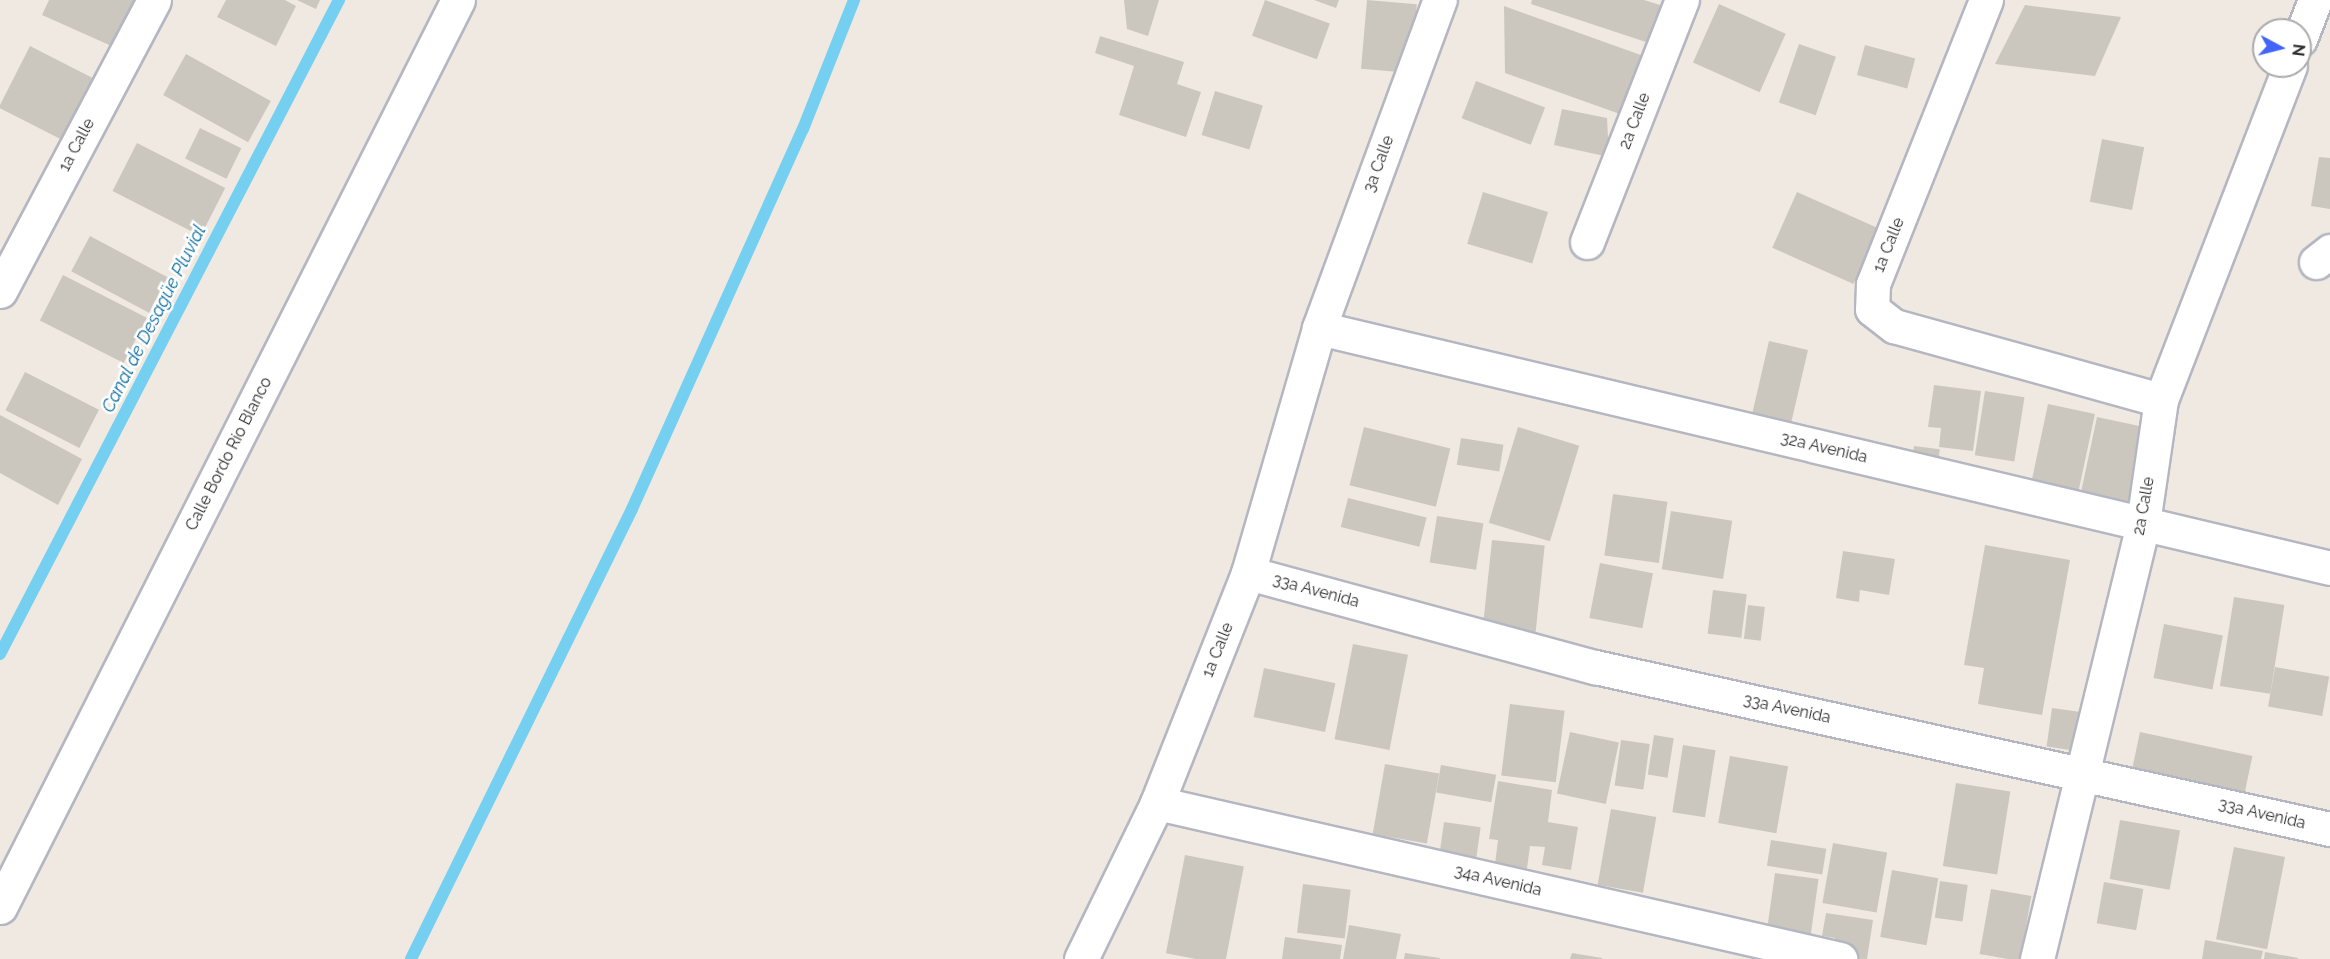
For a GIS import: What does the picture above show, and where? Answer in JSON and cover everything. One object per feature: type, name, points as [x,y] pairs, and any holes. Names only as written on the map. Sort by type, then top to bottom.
[{"type":"street","name":"1a Calle","points":[[0,291],[154,0]]},
{"type":"street","name":"Calle Bordo Río Blanco","points":[[0,907],[458,0]]},
{"type":"street","name":"3a Calle","points":[[1319,328],[1440,0]]},
{"type":"street","name":"2a Calle","points":[[1587,242],[1682,0]]},
{"type":"street","name":"1a Calle","points":[[1986,0],[1873,284],[1872,309],[1894,326],[2161,400]]},
{"type":"street","points":[[2308,18],[2315,0]]},
{"type":"street","name":"2a Calle","points":[[2037,959],[2080,774],[2143,523],[2161,400],[2285,78]]},
{"type":"street","name":"1a Calle","points":[[1081,959],[1157,802],[1248,573],[1319,328]]},
{"type":"street","name":"32a Avenida","points":[[1319,328],[2330,568]]},
{"type":"street","name":"33a Avenida","points":[[1248,573],[1595,667],[2330,829]]},
{"type":"street","name":"34a Avenida","points":[[1157,802],[1840,959]]},
{"type":"building","points":[[49,0],[146,0],[125,52],[42,15]]},
{"type":"building","points":[[226,0],[285,0],[296,6],[276,46],[217,17]]},
{"type":"building","points":[[297,0],[320,0],[316,9]]},
{"type":"building","points":[[1124,0],[1159,0],[1148,36],[1127,29]]},
{"type":"building","points":[[1265,0],[1330,24],[1317,59],[1252,36]]},
{"type":"building","points":[[1314,0],[1339,0],[1336,8]]},
{"type":"building","points":[[1367,0],[1417,4],[1411,73],[1361,69]]},
{"type":"building","points":[[1532,0],[1644,0],[1670,8],[1658,46],[1531,4]]},
{"type":"building","points":[[1719,4],[1786,34],[1760,92],[1693,62]]},
{"type":"building","points":[[2025,5],[2121,17],[2095,76],[1995,64]]},
{"type":"building","points":[[1504,6],[1652,59],[1631,118],[1505,73]]},
{"type":"building","points":[[1100,36],[1184,62],[1177,84],[1201,92],[1186,137],[1119,115],[1134,66],[1095,53]]},
{"type":"building","points":[[1799,44],[1836,57],[1816,115],[1779,103]]},
{"type":"building","points":[[1865,45],[1915,58],[1907,88],[1857,75]]},
{"type":"building","points":[[30,46],[99,81],[67,142],[0,108]]},
{"type":"building","points":[[186,54],[271,101],[248,142],[163,95]]},
{"type":"building","points":[[1476,81],[1545,108],[1531,145],[1462,118]]},
{"type":"building","points":[[1215,91],[1263,106],[1249,150],[1202,135]]},
{"type":"building","points":[[1562,109],[1607,118],[1609,157],[1554,145]]},
{"type":"building","points":[[200,128],[241,148],[226,179],[185,159]]},
{"type":"building","points":[[2102,139],[2144,147],[2132,210],[2090,202]]},
{"type":"building","points":[[137,143],[225,188],[201,236],[112,191]]},
{"type":"building","points":[[2319,157],[2330,158],[2330,209],[2311,206]]},
{"type":"building","points":[[1483,192],[1548,212],[1532,264],[1467,244]]},
{"type":"building","points":[[1797,192],[1878,228],[1853,284],[1772,248]]},
{"type":"building","points":[[90,236],[168,277],[149,313],[71,271]]},
{"type":"building","points":[[63,275],[147,318],[124,363],[40,320]]},
{"type":"building","points":[[1769,341],[1808,350],[1786,445],[1747,436]]},
{"type":"building","points":[[25,372],[99,410],[79,448],[5,410]]},
{"type":"building","points":[[1934,385],[1981,391],[1973,451],[1939,447],[1941,428],[1928,427]]},
{"type":"building","points":[[1985,391],[2025,397],[2014,461],[1975,455]]},
{"type":"building","points":[[2048,404],[2095,414],[2077,500],[2030,490]]},
{"type":"building","points":[[0,415],[82,459],[58,505],[0,473]]},
{"type":"building","points":[[2097,417],[2155,429],[2139,504],[2081,491]]},
{"type":"building","points":[[1364,427],[1450,449],[1436,507],[1349,485]]},
{"type":"building","points":[[1518,427],[1579,446],[1550,541],[1489,523]]},
{"type":"building","points":[[1461,438],[1503,445],[1499,471],[1457,465]]},
{"type":"building","points":[[1914,446],[1940,449],[1936,481],[1910,478]]},
{"type":"building","points":[[1613,494],[1667,502],[1659,563],[1604,555]]},
{"type":"building","points":[[1348,498],[1427,518],[1419,547],[1341,527]]},
{"type":"building","points":[[1671,511],[1732,521],[1723,579],[1662,569]]},
{"type":"building","points":[[1437,516],[1483,523],[1476,570],[1430,562]]},
{"type":"building","points":[[1492,540],[1545,546],[1535,639],[1482,633]]},
{"type":"building","points":[[1985,545],[2070,560],[2042,715],[1978,704],[1984,668],[1964,665]]},
{"type":"building","points":[[1843,551],[1895,559],[1889,595],[1860,590],[1859,602],[1836,598]]},
{"type":"building","points":[[1600,563],[1653,573],[1642,628],[1589,618]]},
{"type":"building","points":[[1713,590],[1747,594],[1741,638],[1708,634]]},
{"type":"building","points":[[2234,597],[2284,605],[2270,694],[2220,686]]},
{"type":"building","points":[[1748,605],[1765,607],[1761,641],[1744,639]]},
{"type":"building","points":[[2164,624],[2223,635],[2212,689],[2154,678]]},
{"type":"building","points":[[1353,644],[1408,655],[1389,750],[1334,739]]},
{"type":"building","points":[[2275,667],[2329,677],[2322,716],[2268,706]]},
{"type":"building","points":[[1264,668],[1335,683],[1325,732],[1254,717]]},
{"type":"building","points":[[1510,704],[1565,711],[1556,782],[1501,775]]},
{"type":"building","points":[[2052,708],[2081,712],[2075,751],[2047,747]]},
{"type":"building","points":[[1570,732],[1619,742],[1606,804],[1557,794]]},
{"type":"building","points":[[2140,732],[2252,756],[2244,797],[2131,773]]},
{"type":"building","points":[[1654,735],[1674,738],[1667,778],[1648,775]]},
{"type":"building","points":[[1621,740],[1650,744],[1643,790],[1615,786]]},
{"type":"building","points":[[1683,745],[1716,750],[1705,817],[1672,812]]},
{"type":"building","points":[[1730,756],[1788,766],[1776,833],[1718,823]]},
{"type":"building","points":[[1385,764],[1439,774],[1427,843],[1373,834]]},
{"type":"building","points":[[1441,765],[1496,775],[1491,802],[1436,793]]},
{"type":"building","points":[[1498,781],[1552,790],[1548,822],[1578,827],[1571,870],[1542,865],[1545,847],[1530,846],[1525,884],[1493,880],[1498,840],[1489,839]]},
{"type":"building","points":[[1956,783],[2010,792],[1997,875],[1943,866]]},
{"type":"building","points":[[1611,809],[1656,817],[1643,893],[1598,885]]},
{"type":"building","points":[[2120,820],[2180,831],[2170,890],[2110,879]]},
{"type":"building","points":[[1444,822],[1481,827],[1474,874],[1437,869]]},
{"type":"building","points":[[1771,840],[1826,849],[1822,874],[1767,866]]},
{"type":"building","points":[[1833,843],[1887,853],[1877,913],[1822,903]]},
{"type":"building","points":[[2234,847],[2285,857],[2267,949],[2216,939]]},
{"type":"building","points":[[1185,855],[1244,866],[1226,959],[1196,959],[1166,953]]},
{"type":"building","points":[[1892,870],[1938,878],[1926,945],[1880,937]]},
{"type":"building","points":[[1775,873],[1819,879],[1810,938],[1767,931]]},
{"type":"building","points":[[1940,881],[1968,885],[1963,922],[1935,918]]},
{"type":"building","points":[[2104,882],[2143,889],[2136,930],[2097,923]]},
{"type":"building","points":[[1303,884],[1351,890],[1345,938],[1297,933]]},
{"type":"building","points":[[1991,889],[2031,896],[2020,959],[1980,954]]},
{"type":"building","points":[[1826,913],[1873,920],[1867,959],[1832,958],[1835,938],[1822,936]]},
{"type":"building","points":[[1349,925],[1401,934],[1396,959],[1343,959]]},
{"type":"building","points":[[1285,937],[1342,945],[1340,959],[1282,959]]},
{"type":"building","points":[[2205,940],[2263,951],[2261,959],[2202,959]]},
{"type":"building","points":[[2265,952],[2298,958],[2298,959],[2264,959]]},
{"type":"building","points":[[1405,953],[1440,958],[1440,959],[1404,959]]},
{"type":"building","points":[[1572,953],[1602,958],[1602,959],[1570,959]]},
{"type":"waterway","name":"Canal de Desagüe Pluvial","points":[[0,654],[339,0]]},
{"type":"waterway","points":[[411,959],[632,509],[803,129],[854,0]]}]
